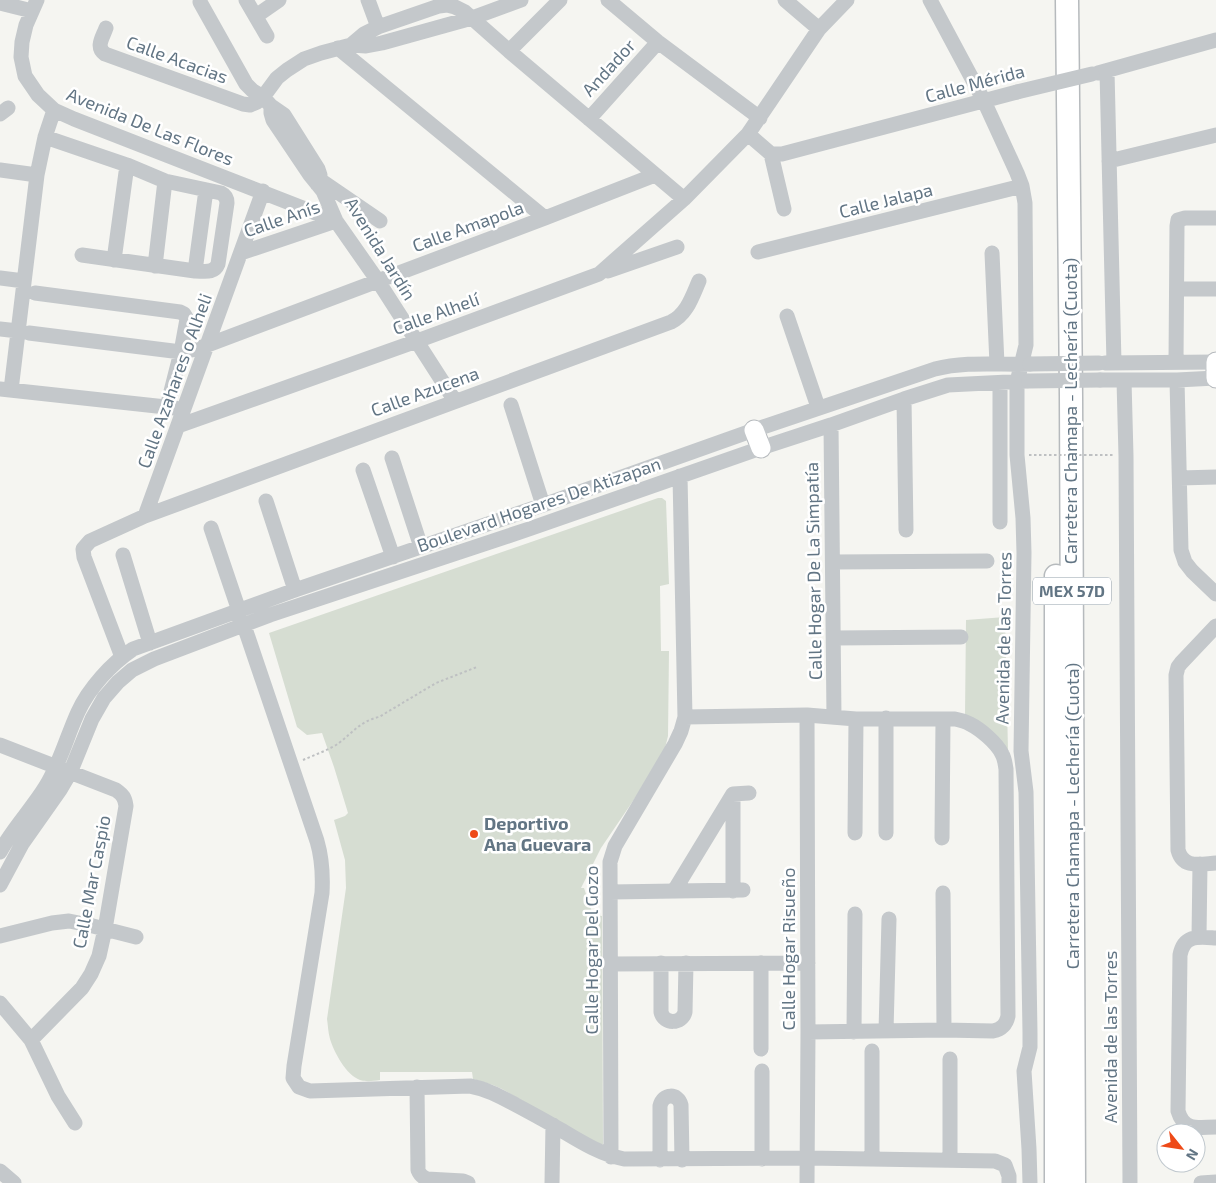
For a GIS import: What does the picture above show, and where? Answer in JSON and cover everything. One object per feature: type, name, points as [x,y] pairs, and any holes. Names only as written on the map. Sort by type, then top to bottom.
[{"type":"highway","name":"Carretera Chamapa - Lechería (Cuota)","points":[[1052,0],[1056,388],[1056,1183]]},
{"type":"highway","name":"Carretera Chamapa - Lechería (Cuota)","points":[[1067,0],[1071,396],[1074,1183]]},
{"type":"main road","points":[[1216,362],[1216,378]]},
{"type":"main road","points":[[754,430],[761,448]]},
{"type":"street","points":[[246,0],[267,36]]},
{"type":"street","points":[[256,16],[279,0]]},
{"type":"street","points":[[368,0],[378,26]]},
{"type":"street","points":[[345,46],[366,46],[382,43],[472,18],[520,0]]},
{"type":"street","points":[[509,51],[560,0]]},
{"type":"street","points":[[608,0],[658,42],[760,118]]},
{"type":"street","points":[[785,0],[819,29]]},
{"type":"street","name":"Calle Alhelí","points":[[178,426],[599,274],[684,200],[748,134],[819,29],[847,0]]},
{"type":"street","name":"Avenida de las Torres","points":[[930,0],[984,101],[1017,173],[1025,203],[1026,364],[1017,455],[1024,553],[1021,751],[1026,792],[1030,1033],[1030,1047],[1024,1071],[1024,1083],[1030,1150],[1030,1183]]},
{"type":"street","name":"Avenida Jardín","points":[[200,2],[246,84],[284,115],[318,169],[321,186],[336,220],[378,281],[455,401]]},
{"type":"street","name":"Avenida De Las Flores","points":[[0,3],[35,5],[26,25],[21,57],[25,76],[38,95],[54,110],[336,220]]},
{"type":"street","points":[[267,102],[276,78],[304,59],[345,46],[378,26],[438,6],[447,5],[465,12],[684,200]]},
{"type":"street","name":"Calle Acacias","points":[[106,28],[100,42],[100,47],[105,54],[243,104],[250,105],[257,102],[267,102]]},
{"type":"street","name":"Calle Mérida","points":[[771,154],[782,154],[1216,40]]},
{"type":"street","name":"Andador","points":[[589,119],[658,42]]},
{"type":"street","points":[[345,46],[545,218]]},
{"type":"street","points":[[1099,72],[1109,161],[1114,362]]},
{"type":"street","points":[[54,110],[37,175],[24,282],[23,332],[5,390],[184,408]]},
{"type":"street","points":[[748,134],[771,154],[784,209]]},
{"type":"street","points":[[1109,161],[1216,135]]},
{"type":"street","points":[[46,137],[164,181],[206,190],[224,195],[227,198],[218,264],[214,271],[195,271],[82,255]]},
{"type":"street","points":[[114,260],[127,166]]},
{"type":"street","points":[[0,170],[37,175]]},
{"type":"street","name":"Calle Amapola","points":[[182,352],[197,349],[655,175]]},
{"type":"street","points":[[155,266],[164,181]]},
{"type":"street","points":[[321,186],[380,221]]},
{"type":"street","name":"Calle Jalapa","points":[[758,252],[1022,186]]},
{"type":"street","points":[[195,271],[206,190]]},
{"type":"street","name":"Calle Azahares o Alheli","points":[[145,516],[263,191]]},
{"type":"street","points":[[1176,362],[1178,220],[1185,218],[1216,218]]},
{"type":"street","name":"Calle Anís","points":[[240,254],[336,220]]},
{"type":"street","points":[[599,274],[676,247]]},
{"type":"street","points":[[992,253],[997,364]]},
{"type":"street","points":[[0,278],[24,282]]},
{"type":"street","name":"Calle Azucena","points":[[145,516],[677,319],[686,308],[699,281]]},
{"type":"street","points":[[1177,289],[1216,289]]},
{"type":"street","points":[[35,293],[184,314],[187,319],[182,352],[167,407]]},
{"type":"street","points":[[787,316],[818,407]]},
{"type":"street","points":[[0,329],[182,352]]},
{"type":"street","name":"Boulevard Hogares De Atizapan","points":[[0,885],[22,844],[60,790],[63,770],[79,710],[110,668],[133,649],[295,590],[935,368],[951,365],[997,364],[1216,362]]},
{"type":"street","name":"Boulevard Hogares De Atizapan","points":[[63,770],[104,698],[132,670],[154,659],[270,615],[529,529],[904,399],[948,385],[1023,381],[1216,378]]},
{"type":"street","name":"Avenida de las Torres","points":[[1124,380],[1130,1183]]},
{"type":"street","points":[[1177,380],[1181,550],[1185,562],[1192,571],[1216,594]]},
{"type":"street","points":[[1000,382],[1000,522]]},
{"type":"street","points":[[904,399],[906,530]]},
{"type":"street","points":[[511,405],[543,505]]},
{"type":"street","name":"Calle Hogar De La Simpatía","points":[[831,425],[834,717]]},
{"type":"street","points":[[392,458],[421,547]]},
{"type":"street","points":[[363,470],[393,557]]},
{"type":"street","name":"Calle Hogar Del Gozo","points":[[611,1157],[610,862],[615,846],[682,731],[685,717],[680,476]]},
{"type":"street","points":[[1180,478],[1216,478]]},
{"type":"street","points":[[266,501],[295,590]]},
{"type":"street","points":[[122,657],[84,557],[83,549],[90,542],[145,516]]},
{"type":"street","points":[[211,528],[292,765],[321,857],[322,893],[294,1066],[294,1078],[299,1087],[310,1091],[470,1086],[482,1088],[598,1151],[611,1157],[624,1159],[872,1158],[995,1161],[1005,1165],[1009,1176],[1009,1183]]},
{"type":"street","points":[[122,555],[150,643]]},
{"type":"street","points":[[833,562],[987,561]]},
{"type":"street","points":[[1216,626],[1181,663],[1176,675],[1178,850],[1180,857],[1186,862],[1193,864],[1216,863]]},
{"type":"street","points":[[834,638],[961,637]]},
{"type":"street","points":[[685,717],[807,715],[856,718],[955,719],[968,723],[980,730],[1002,753],[1006,769],[1008,1016],[1006,1024],[1001,1029],[993,1031],[808,1032]]},
{"type":"street","name":"Calle Hogar Risueño","points":[[807,715],[807,1183]]},
{"type":"street","points":[[855,833],[856,718]]},
{"type":"street","points":[[886,718],[886,833]]},
{"type":"street","points":[[942,838],[943,719]]},
{"type":"street","points":[[0,745],[63,770],[46,786],[5,834],[0,852]]},
{"type":"street","name":"Calle Mar Caspio","points":[[31,1040],[82,988],[99,956],[126,806],[122,794],[116,790],[63,770]]},
{"type":"street","points":[[733,794],[749,793]]},
{"type":"street","points":[[610,892],[738,890],[733,794]]},
{"type":"street","points":[[674,891],[733,794]]},
{"type":"street","points":[[1199,937],[1200,864]]},
{"type":"street","points":[[943,893],[944,1030]]},
{"type":"street","points":[[854,1032],[855,914]]},
{"type":"street","points":[[886,1031],[889,919]]},
{"type":"street","points":[[0,936],[52,923],[69,921],[136,937]]},
{"type":"street","points":[[1216,938],[1199,937],[1190,939],[1184,943],[1181,949],[1178,1111],[1180,1119],[1193,1127],[1216,1127]]},
{"type":"street","points":[[761,963],[761,1049]]},
{"type":"street","points":[[610,964],[808,963]]},
{"type":"street","points":[[661,964],[662,1017],[665,1020],[676,1021],[681,1020],[685,1012],[686,964]]},
{"type":"street","points":[[0,1003],[31,1040],[58,1096],[75,1123]]},
{"type":"street","points":[[872,1051],[872,1158]]},
{"type":"street","points":[[950,1059],[950,1159]]},
{"type":"street","points":[[762,1071],[762,1158]]},
{"type":"street","points":[[417,1087],[418,1170],[420,1174],[426,1179],[463,1181],[468,1183]]},
{"type":"street","points":[[660,1160],[660,1106],[661,1101],[668,1097],[677,1098],[682,1106],[682,1160]]},
{"type":"street","points":[[552,1183],[553,1125]]},
{"type":"street","points":[[0,1171],[14,1183]]},
{"type":"street","points":[[1201,1183],[1216,1182]]},
{"type":"path","points":[[1029,455],[1126,456]]},
{"type":"path","points":[[292,765],[338,743],[356,727],[370,719],[379,717],[436,683],[477,668]]},
{"type":"shaded area","name":"Deportivo Ana Guevara","points":[[658,498],[666,501],[669,584],[660,586],[661,651],[669,651],[668,736],[665,748],[637,795],[601,848],[581,888],[584,888],[593,915],[602,916],[603,1144],[599,1145],[502,1089],[473,1079],[472,1072],[380,1072],[380,1080],[360,1080],[345,1068],[334,1050],[328,1031],[327,1019],[346,888],[345,860],[334,820],[348,813],[322,733],[307,735],[297,727],[269,633]]},
{"type":"shaded area","points":[[1005,617],[1008,751],[965,715],[966,620]]},
{"type":"place","name":"Deportivo Ana Guevara","points":[[474,834]]}]
